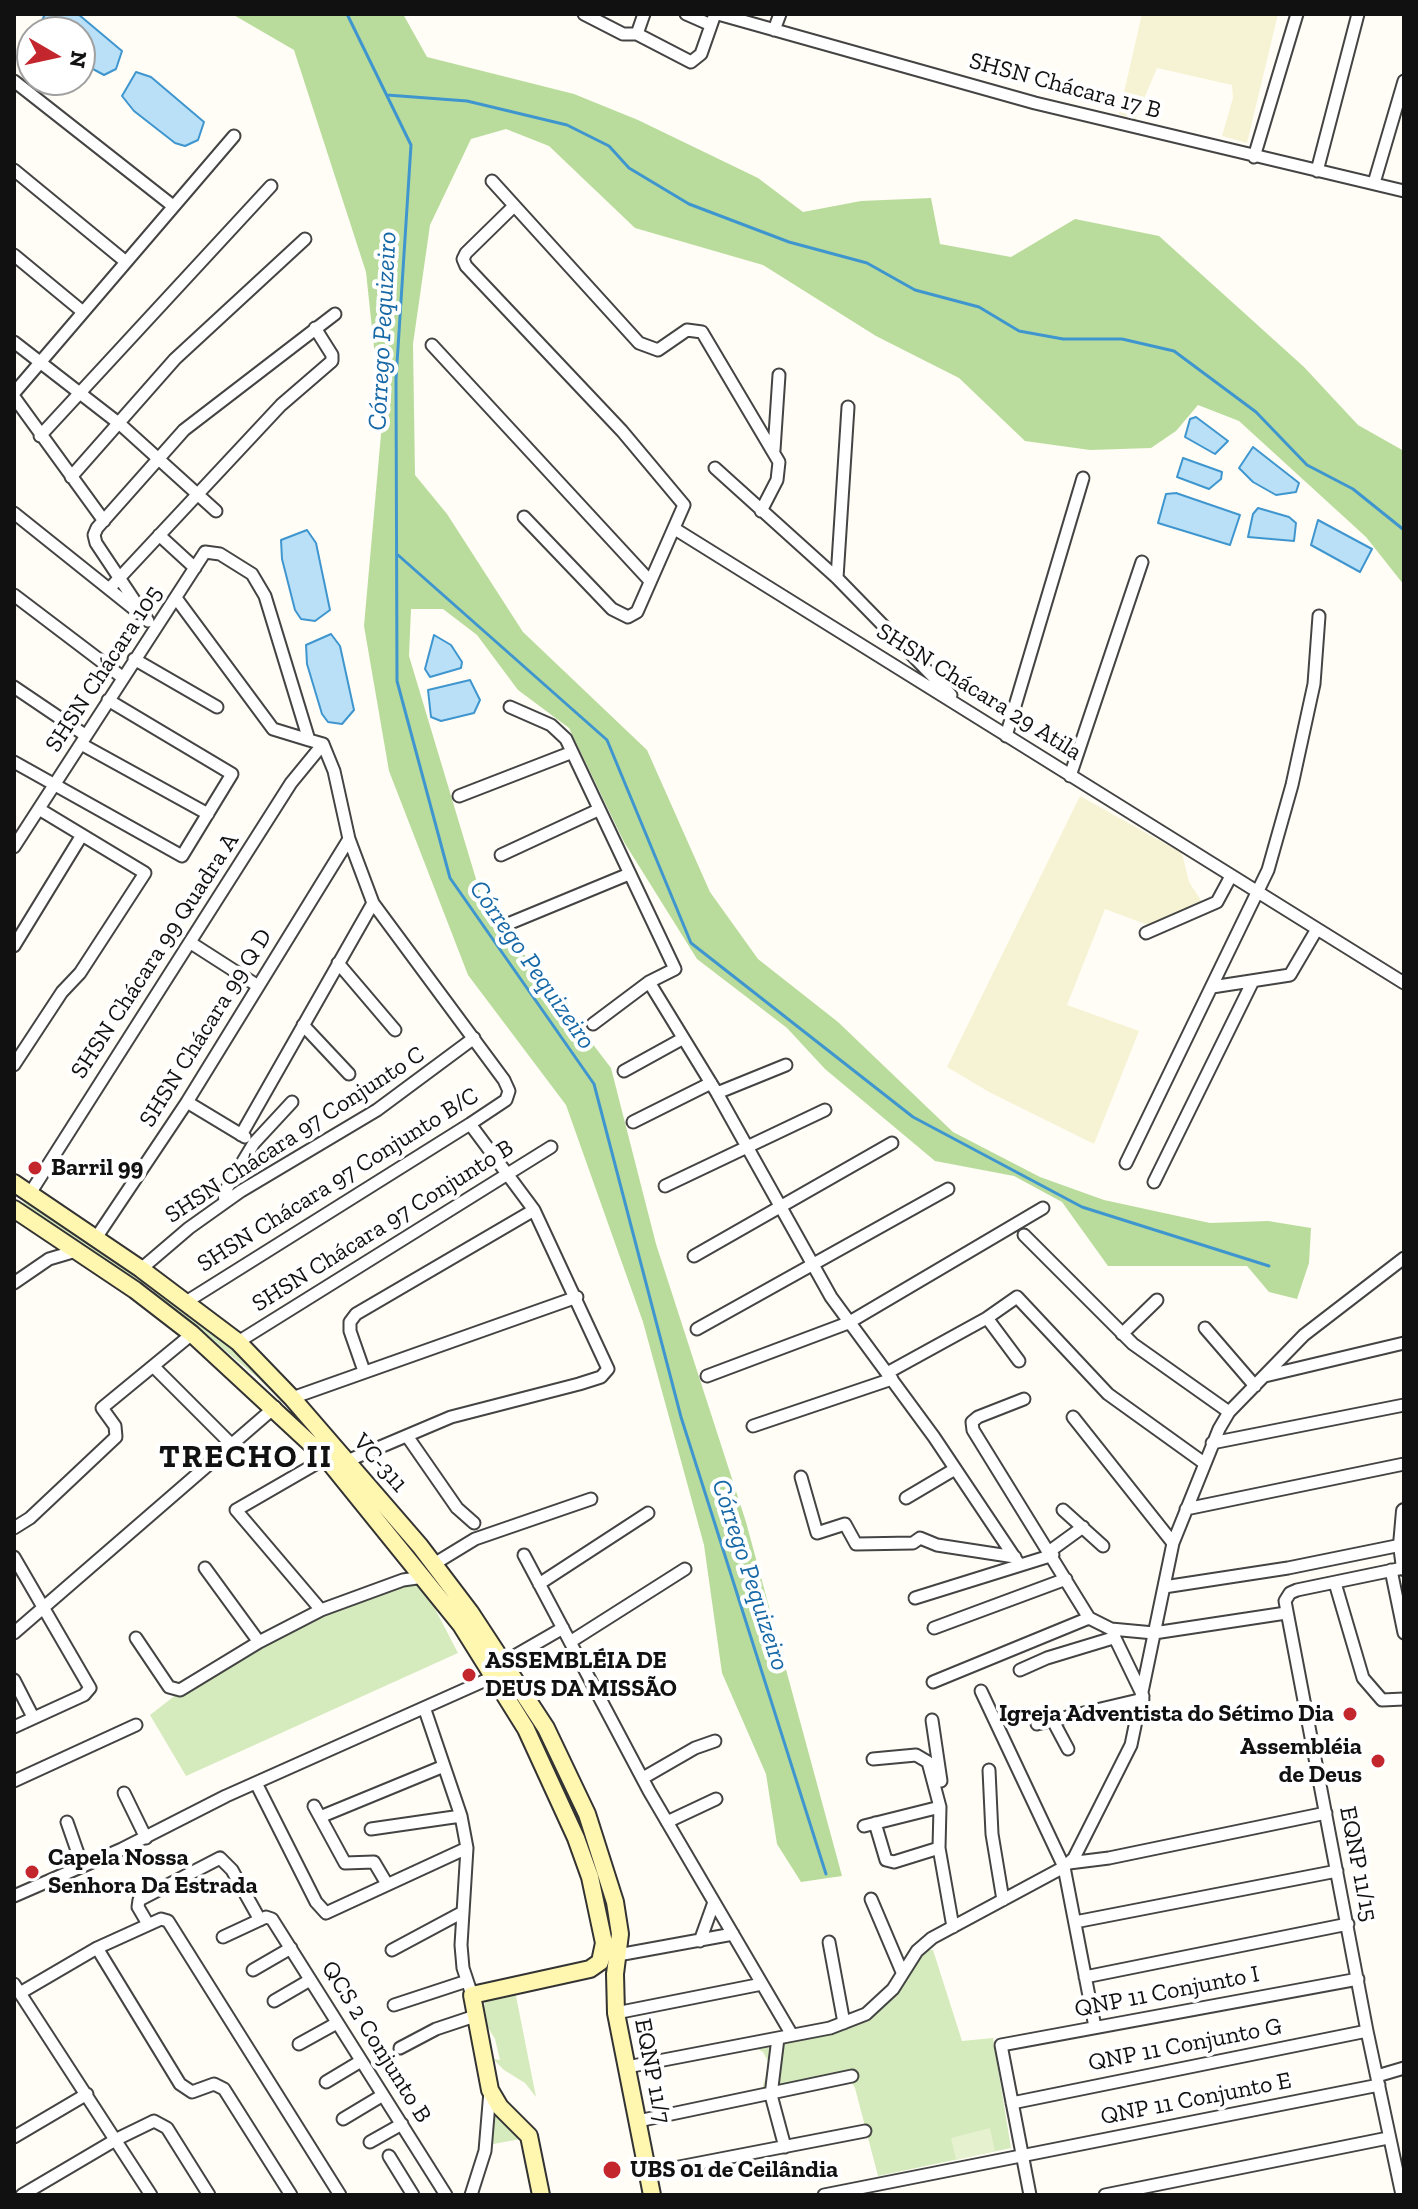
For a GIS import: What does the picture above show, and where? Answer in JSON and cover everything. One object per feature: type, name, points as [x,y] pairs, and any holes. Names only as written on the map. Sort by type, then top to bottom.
[{"type":"main road","points":[[14,1183],[18,1204],[52,1235],[135,1290],[192,1334],[275,1407],[326,1458],[413,1562],[429,1570]]},
{"type":"main road","name":"VC-311","points":[[18,1204],[70,1223],[146,1273],[238,1342],[292,1398],[347,1461],[546,1728],[581,1799]]},
{"type":"main road","points":[[135,1290],[148,1290],[146,1273]]},
{"type":"main road","points":[[500,1669],[564,1806],[590,1877],[604,1943],[600,1962],[590,1969],[470,1988],[490,2090],[500,2107],[529,2136],[541,2195]]},
{"type":"main road","points":[[553,1783],[571,1777]]},
{"type":"main road","points":[[564,1806],[581,1799]]},
{"type":"main road","name":"EQNP 11/7","points":[[581,1799],[604,1858],[615,1902],[618,1955],[616,2013],[652,2195]]},
{"type":"street","points":[[584,14],[623,34],[637,34],[691,62],[701,54],[715,18]]},
{"type":"street","points":[[637,34],[644,14]]},
{"type":"street","name":"SHSN Chácara 17 B","points":[[686,14],[774,30],[1035,103],[1404,191]]},
{"type":"street","points":[[774,30],[780,14]]},
{"type":"street","points":[[1254,157],[1297,14]]},
{"type":"street","points":[[1317,171],[1358,14]]},
{"type":"street","points":[[14,81],[173,206]]},
{"type":"street","points":[[1374,183],[1404,81]]},
{"type":"street","points":[[104,521],[15,398],[39,362],[234,136]]},
{"type":"street","points":[[14,170],[126,262]]},
{"type":"street","points":[[492,181],[639,343],[658,350],[687,330],[702,332],[774,451],[780,471],[761,511]]},
{"type":"street","points":[[40,436],[271,186]]},
{"type":"street","points":[[514,206],[470,249],[463,259],[466,266],[684,505],[637,612],[628,617],[618,614],[524,517]]},
{"type":"street","points":[[71,477],[121,425],[175,359],[305,239]]},
{"type":"street","points":[[14,255],[83,312]]},
{"type":"street","points":[[152,624],[95,539],[104,521],[159,457],[201,415],[335,314]]},
{"type":"street","points":[[110,588],[281,405],[332,361],[332,355],[315,328]]},
{"type":"street","points":[[14,342],[121,425],[216,511]]},
{"type":"street","points":[[432,345],[650,581]]},
{"type":"street","points":[[774,451],[779,375]]},
{"type":"street","points":[[837,578],[848,407]]},
{"type":"street","points":[[715,468],[837,578],[962,707]]},
{"type":"street","points":[[1006,736],[1083,478]]},
{"type":"street","points":[[14,513],[152,624]]},
{"type":"street","name":"SHSN Chácara 29 Atila","points":[[675,529],[1404,983]]},
{"type":"street","points":[[159,535],[195,568]]},
{"type":"street","name":"SHSN Chácara 105","points":[[14,847],[134,659],[152,624],[176,598],[205,552],[237,562],[252,574],[265,596],[309,740]]},
{"type":"street","points":[[1070,776],[1142,562]]},
{"type":"street","points":[[14,595],[122,677]]},
{"type":"street","points":[[176,598],[273,729],[323,744],[334,771],[349,839],[373,903],[474,1038]]},
{"type":"street","points":[[1126,1163],[1258,893],[1284,818],[1304,733],[1314,684],[1319,616]]},
{"type":"street","points":[[134,659],[217,707]]},
{"type":"street","points":[[14,687],[83,739],[208,814]]},
{"type":"street","points":[[14,762],[182,856],[232,774],[108,700]]},
{"type":"street","points":[[510,707],[562,733],[675,969],[649,982],[593,1024]]},
{"type":"street","name":"SHSN Chácara 99 Quadra A","points":[[18,1204],[191,943],[291,783],[323,744]]},
{"type":"street","points":[[459,796],[570,753]]},
{"type":"street","points":[[14,1065],[145,876],[138,866],[39,809]]},
{"type":"street","points":[[501,855],[598,810]]},
{"type":"street","points":[[14,946],[82,835]]},
{"type":"street","name":"SHSN Chácara 99 Q D","points":[[96,1238],[187,1102],[349,839]]},
{"type":"street","points":[[503,926],[629,874]]},
{"type":"street","points":[[1146,933],[1217,902],[1231,876]]},
{"type":"street","points":[[241,1135],[373,903]]},
{"type":"street","points":[[1212,987],[1290,975],[1317,929]]},
{"type":"street","points":[[191,943],[258,986]]},
{"type":"street","points":[[338,963],[395,1030]]},
{"type":"street","points":[[1154,1182],[1253,981]]},
{"type":"street","points":[[649,982],[714,1088],[848,1323],[889,1376],[1017,1560]]},
{"type":"street","points":[[303,1025],[349,1074]]},
{"type":"street","name":"SHSN Chácara 97 Conjunto B/C","points":[[186,1302],[506,1100],[509,1091],[474,1038]]},
{"type":"street","name":"SHSN Chácara 97 Conjunto C","points":[[146,1273],[225,1202],[377,1110],[474,1038]]},
{"type":"street","points":[[624,1071],[682,1039]]},
{"type":"street","points":[[633,1122],[714,1088],[786,1065]]},
{"type":"street","points":[[187,1102],[254,1143]]},
{"type":"street","points":[[225,1202],[224,1193],[254,1143],[292,1102]]},
{"type":"street","points":[[665,1186],[749,1149],[825,1110]]},
{"type":"street","points":[[347,1461],[451,1417],[605,1375],[608,1365],[534,1210],[470,1124]]},
{"type":"street","points":[[694,1256],[892,1143]]},
{"type":"street","name":"SHSN Chácara 97 Conjunto B","points":[[238,1342],[551,1147]]},
{"type":"street","points":[[697,1329],[948,1189]]},
{"type":"street","points":[[707,1376],[848,1323],[1043,1208]]},
{"type":"street","points":[[364,1371],[350,1331],[350,1322],[356,1314],[534,1210]]},
{"type":"street","points":[[49,1259],[52,1235]]},
{"type":"street","points":[[1024,1235],[1122,1334],[1229,1412]]},
{"type":"street","points":[[14,1283],[49,1259],[80,1254]]},
{"type":"street","points":[[1066,1865],[1086,1840],[1131,1745],[1173,1543],[1212,1443],[1229,1412],[1323,1317],[1404,1258]]},
{"type":"street","points":[[292,1398],[577,1297]]},
{"type":"street","points":[[753,1426],[889,1376],[1017,1297],[1108,1394],[1204,1463]]},
{"type":"street","points":[[1122,1334],[1157,1300]]},
{"type":"street","points":[[987,1318],[1019,1361]]},
{"type":"street","points":[[1205,1328],[1255,1386]]},
{"type":"street","points":[[14,1528],[113,1441],[117,1431],[102,1408],[192,1334]]},
{"type":"street","points":[[1265,1376],[1404,1343]]},
{"type":"street","points":[[154,1367],[232,1445]]},
{"type":"street","points":[[1024,1399],[978,1417],[972,1426],[1089,1618],[1112,1634],[1143,1698]]},
{"type":"street","points":[[1212,1443],[1404,1405]]},
{"type":"street","points":[[14,1633],[275,1407]]},
{"type":"street","points":[[1073,1417],[1173,1543]]},
{"type":"street","points":[[407,1436],[460,1512],[474,1523]]},
{"type":"street","points":[[321,1610],[236,1510],[326,1458]]},
{"type":"street","points":[[1186,1509],[1404,1464]]},
{"type":"street","points":[[906,1498],[955,1469]]},
{"type":"street","points":[[801,1477],[817,1533],[845,1524],[856,1544],[913,1543],[920,1538],[937,1545],[1017,1560]]},
{"type":"street","points":[[136,1638],[169,1687],[177,1690],[321,1610],[429,1570],[475,1539],[591,1499]]},
{"type":"street","points":[[1063,1510],[1103,1546]]},
{"type":"street","points":[[1404,1511],[1399,1569],[1404,1632]]},
{"type":"street","points":[[539,1584],[648,1513]]},
{"type":"street","points":[[915,1598],[1017,1560],[1051,1553],[1083,1527]]},
{"type":"street","points":[[1164,1587],[1288,1568],[1401,1545]]},
{"type":"street","points":[[524,1555],[667,1822],[792,2035]]},
{"type":"street","points":[[14,1557],[86,1677],[88,1692],[14,1727]]},
{"type":"street","points":[[403,1580],[413,1562]]},
{"type":"street","points":[[205,1568],[259,1642]]},
{"type":"street","points":[[570,1642],[685,1569]]},
{"type":"street","points":[[1020,1670],[1112,1634],[1154,1633],[1286,1613],[1285,1601],[1290,1593],[1399,1569]]},
{"type":"street","points":[[934,1628],[1066,1579]]},
{"type":"street","points":[[1335,1583],[1363,1678],[1382,1700],[1404,1699]]},
{"type":"street","name":"EQNP 11/15","points":[[1286,1613],[1388,2138],[1402,2195]]},
{"type":"street","points":[[933,1682],[1089,1618]]},
{"type":"street","points":[[14,1896],[146,1838],[256,1783],[425,1710],[500,1669],[563,1628]]},
{"type":"street","points":[[14,1680],[33,1717]]},
{"type":"street","points":[[981,1691],[1066,1865],[1095,2027]]},
{"type":"street","points":[[1037,1724],[1143,1698]]},
{"type":"street","points":[[394,2005],[470,1988],[461,1945],[467,1848],[461,1816],[425,1710]]},
{"type":"street","points":[[1052,1719],[1068,1749]]},
{"type":"street","points":[[932,1720],[941,1782],[937,1793]]},
{"type":"street","points":[[14,1781],[136,1725]]},
{"type":"street","points":[[643,1778],[715,1741]]},
{"type":"street","points":[[873,1759],[916,1755],[928,1762],[940,1807],[939,1848],[953,1927]]},
{"type":"street","points":[[387,1884],[374,1862],[345,1863],[317,1811],[444,1766]]},
{"type":"street","points":[[989,1770],[992,1834],[1003,1900]]},
{"type":"street","points":[[256,1783],[324,1912],[336,1911],[467,1848]]},
{"type":"street","points":[[124,1793],[146,1838]]},
{"type":"street","points":[[667,1822],[716,1799]]},
{"type":"street","points":[[939,1848],[894,1862],[886,1860],[870,1825],[940,1807]]},
{"type":"street","points":[[627,2067],[792,2035],[844,2023],[866,2014],[882,2001],[917,1951],[953,1927],[1066,1865],[1326,1813]]},
{"type":"street","points":[[371,1829],[461,1816]]},
{"type":"street","points":[[67,1822],[82,1865]]},
{"type":"street","name":"QCS 2 Conjunto B","points":[[148,1924],[138,1907],[139,1900],[220,1858],[232,1870],[263,1918],[277,1925],[446,2195]]},
{"type":"street","points":[[1075,1922],[1337,1871]]},
{"type":"street","points":[[871,1899],[902,1972]]},
{"type":"street","points":[[700,1941],[714,1902]]},
{"type":"street","points":[[392,1950],[461,1913]]},
{"type":"street","points":[[223,1937],[263,1918]]},
{"type":"street","points":[[151,2195],[17,1989],[161,1919],[172,1924],[340,2195]]},
{"type":"street","points":[[1085,1977],[1348,1924]]},
{"type":"street","points":[[618,1955],[733,1934]]},
{"type":"street","points":[[829,1942],[844,2023]]},
{"type":"street","points":[[97,1948],[180,2084],[192,2092],[214,2084],[224,2089],[291,2195]]},
{"type":"street","points":[[253,1970],[291,1948]]},
{"type":"street","name":"QNP 11 Conjunto I","points":[[1012,2103],[1001,2045],[1358,1979]]},
{"type":"street","points":[[274,2001],[310,1980]]},
{"type":"street","points":[[616,2013],[762,1984]]},
{"type":"street","points":[[400,2048],[436,2029],[475,2016]]},
{"type":"street","points":[[299,2044],[337,2023]]},
{"type":"street","name":"QNP 11 Conjunto G","points":[[1012,2103],[1367,2031]]},
{"type":"street","points":[[778,2038],[771,2095],[785,2147]]},
{"type":"street","points":[[326,2082],[361,2061]]},
{"type":"street","points":[[1378,2081],[1404,2068]]},
{"type":"street","points":[[638,2121],[852,2076]]},
{"type":"street","name":"QNP 11 Conjunto E","points":[[824,2195],[1378,2081]]},
{"type":"street","points":[[471,2195],[485,2151],[490,2090]]},
{"type":"street","points":[[14,2137],[87,2094]]},
{"type":"street","points":[[343,2119],[383,2095]]},
{"type":"street","points":[[1012,2103],[1030,2195]]},
{"type":"street","points":[[22,2195],[154,2121],[162,2123],[209,2195]]},
{"type":"street","points":[[370,2142],[402,2124]]},
{"type":"street","points":[[648,2173],[865,2131]]},
{"type":"street","points":[[1105,2195],[1388,2138]]},
{"type":"street","points":[[389,2156],[413,2195]]},
{"type":"shaded area","points":[[1142,14],[1278,14],[1247,143],[1222,136],[1233,98],[1232,85],[1157,68],[1135,120],[1119,114]]},
{"type":"shaded area","points":[[1080,796],[1182,853],[1189,882],[1202,902],[1153,927],[1105,909],[1067,1005],[1139,1031],[1094,1144],[989,1092],[947,1067]]},
{"type":"green space","points":[[232,14],[403,14],[427,57],[574,94],[638,120],[758,178],[803,212],[861,201],[931,198],[940,244],[1011,257],[1075,219],[1159,236],[1304,367],[1358,425],[1404,451],[1404,585],[1366,537],[1239,421],[1198,405],[1176,431],[1151,448],[1090,450],[1025,441],[959,378],[876,336],[763,265],[635,228],[549,146],[506,129],[471,139],[430,225],[413,344],[415,475],[447,514],[523,632],[647,750],[710,892],[758,959],[838,1022],[953,1132],[1040,1177],[1104,1200],[1210,1223],[1268,1221],[1311,1228],[1309,1263],[1297,1299],[1269,1292],[1247,1266],[1108,1266],[1062,1202],[1014,1176],[935,1161],[825,1069],[787,1028],[697,959],[624,842],[569,728],[518,690],[477,635],[443,609],[411,609],[409,656],[482,899],[611,1068],[656,1244],[746,1522],[842,1876],[801,1882],[777,1844],[766,1774],[722,1673],[704,1545],[643,1322],[566,1105],[468,975],[389,771],[364,626],[382,423],[366,272],[294,50]]},
{"type":"green space","points":[[24,1202],[66,1226],[149,1284],[141,1285],[20,1205]]},
{"type":"green space","points":[[157,1288],[210,1325],[268,1381],[394,1519],[465,1609],[535,1714],[566,1775],[437,1577],[317,1437],[258,1378],[191,1322],[149,1295]]},
{"type":"green space","points":[[403,1580],[421,1582],[458,1653],[186,1776],[150,1715],[186,1687],[259,1642]]},
{"type":"green space","points":[[918,1950],[933,1950],[962,2041],[993,2038],[1011,2148],[878,2176],[855,2088],[846,2073],[762,2090],[769,2063],[763,2052],[755,2048],[765,2043],[810,2038],[875,2005]]},
{"type":"green space","points":[[515,1991],[536,2097],[525,2083],[493,2059],[500,2060],[495,2039],[483,2019],[485,2000]]},
{"type":"green space","points":[[494,2103],[526,2138],[488,2145]]},
{"type":"green space","points":[[990,2128],[995,2151],[956,2160],[951,2138]]},
{"type":"water","points":[[78,14],[80,16],[44,16]]},
{"type":"water","points":[[96,29],[122,51],[116,69],[104,75],[96,71]]},
{"type":"water","points":[[136,72],[151,77],[204,122],[198,140],[185,146],[175,143],[134,111],[122,96]]},
{"type":"water","points":[[1196,417],[1228,441],[1215,454],[1185,437],[1190,419]]},
{"type":"water","points":[[1253,447],[1299,483],[1296,492],[1276,495],[1253,482],[1239,468]]},
{"type":"water","points":[[1183,458],[1222,472],[1221,479],[1209,489],[1177,477]]},
{"type":"water","points":[[1176,493],[1240,515],[1230,545],[1158,523],[1166,494]]},
{"type":"water","points":[[1258,508],[1289,517],[1296,523],[1294,541],[1248,537],[1253,514]]},
{"type":"water","points":[[1318,520],[1372,549],[1360,572],[1311,545]]},
{"type":"water","points":[[307,530],[316,543],[330,610],[315,621],[301,619],[295,610],[282,559],[281,540]]},
{"type":"water","points":[[331,634],[340,646],[354,710],[342,724],[328,722],[322,714],[307,664],[306,645]]},
{"type":"water","points":[[434,635],[451,645],[462,662],[461,668],[430,677],[425,669]]},
{"type":"water","points":[[470,680],[480,700],[474,713],[441,721],[431,717],[428,690]]},
{"type":"waterway","name":"Córrego Pequizeiro","points":[[347,14],[411,145],[396,379],[397,681],[450,878],[594,1084],[681,1417],[826,1874]]},
{"type":"waterway","points":[[387,95],[467,101],[567,125],[609,146],[629,168],[689,204],[789,242],[867,263],[915,290],[979,307],[1019,331],[1063,339],[1122,339],[1174,351],[1256,412],[1307,465],[1353,489],[1404,530]]},
{"type":"waterway","points":[[398,555],[607,740],[691,943],[913,1117],[1082,1207],[1269,1266]]},
{"type":"place","name":"Barril 99","points":[[35,1168]]},
{"type":"place","name":"ASSEMBLÉIA DE DEUS DA MISSÃO","points":[[469,1675]]},
{"type":"place","name":"Igreja Adventista do Sétimo Dia","points":[[1350,1714]]},
{"type":"place","name":"Assembléia de Deus","points":[[1378,1761]]},
{"type":"place","name":"Capela Nossa Senhora Da Estrada","points":[[32,1872]]},
{"type":"place","name":"UBS 01 de Ceilândia","points":[[612,2170]]},
{"type":"district","name":"TRECHO II","points":[[246,1458]]}]
